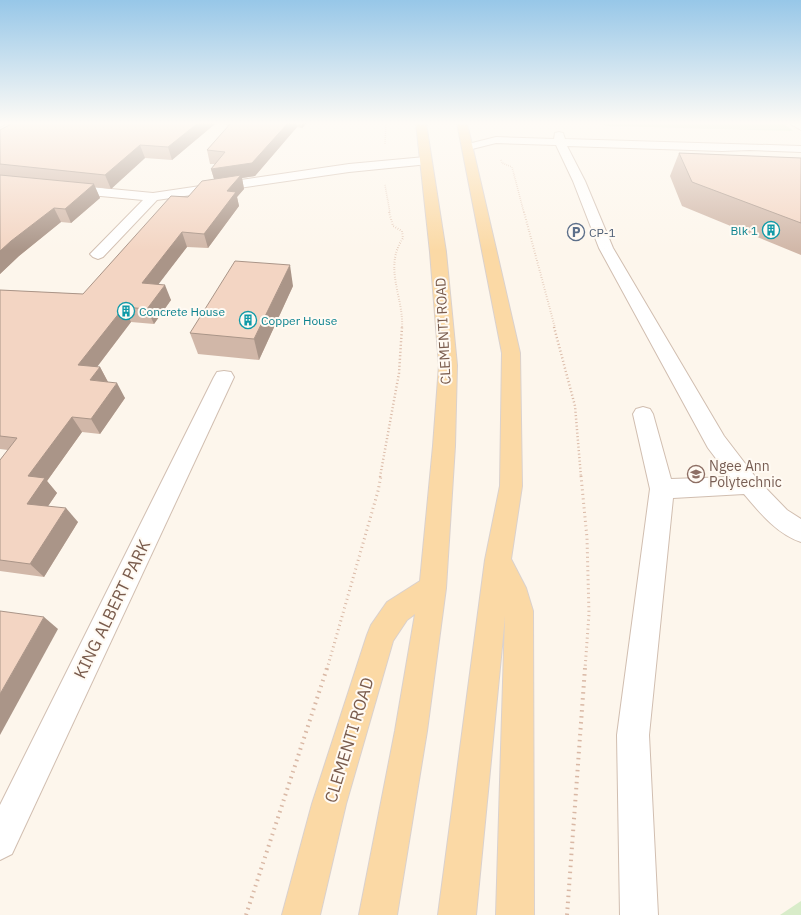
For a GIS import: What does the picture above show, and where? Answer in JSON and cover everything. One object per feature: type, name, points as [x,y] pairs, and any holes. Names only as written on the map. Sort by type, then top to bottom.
[{"type":"main road","name":"CLEMENTI ROAD","points":[[378,915],[411,731],[433,588],[444,446],[448,365],[438,252],[426,166]]},
{"type":"main road","points":[[457,915],[498,560],[511,486],[511,354],[473,166]]},
{"type":"main road","points":[[498,560],[513,588],[518,611],[514,915]]},
{"type":"main road","name":"CLEMENTI ROAD","points":[[301,915],[329,804],[381,635],[397,611],[433,588]]},
{"type":"street","points":[[53,188],[137,197],[153,197],[372,166]]},
{"type":"street","points":[[572,166],[606,248],[716,442],[749,486],[779,517],[801,532]]},
{"type":"street","points":[[175,194],[184,180]]},
{"type":"street","points":[[98,254],[153,197]]},
{"type":"street","name":"KING ALBERT PARK","points":[[0,842],[224,377]]},
{"type":"street","points":[[639,915],[633,735],[662,489],[643,414]]},
{"type":"street","points":[[662,489],[749,486]]},
{"type":"path","points":[[246,915],[333,650],[378,491],[399,373],[402,323],[393,267],[399,244],[403,238],[402,231],[393,226],[386,198],[384,166]]},
{"type":"path","points":[[509,166],[512,167],[576,406],[587,538],[589,614],[567,915]]},
{"type":"green space","points":[[801,901],[801,915],[780,915]]},
{"type":"building","points":[[16,166],[116,166],[105,175]]},
{"type":"building","points":[[214,166],[234,166],[211,169]]},
{"type":"building","points":[[685,166],[801,166],[801,223],[692,182]]},
{"type":"building","points":[[0,175],[94,184],[65,209],[54,208],[0,251]]},
{"type":"building","points":[[241,175],[227,191],[236,192],[204,234],[182,232],[142,283],[165,285],[147,309],[124,307],[78,365],[100,367],[90,380],[117,383],[91,419],[72,417],[28,476],[45,478],[27,504],[66,508],[30,564],[0,560],[0,460],[17,438],[0,436],[0,290],[83,294],[171,196],[188,197],[202,181]]},
{"type":"building","points":[[235,261],[290,265],[254,339],[190,333]]},
{"type":"building","points":[[0,611],[44,617],[0,694]]},
{"type":"place","name":"Blk 1","points":[[771,230]]},
{"type":"place","name":"CP-1","points":[[576,232]]},
{"type":"place","name":"Concrete House","points":[[126,311]]},
{"type":"place","name":"Copper House","points":[[248,320]]},
{"type":"place","name":"Ngee Ann Polytechnic","points":[[696,474]]}]
